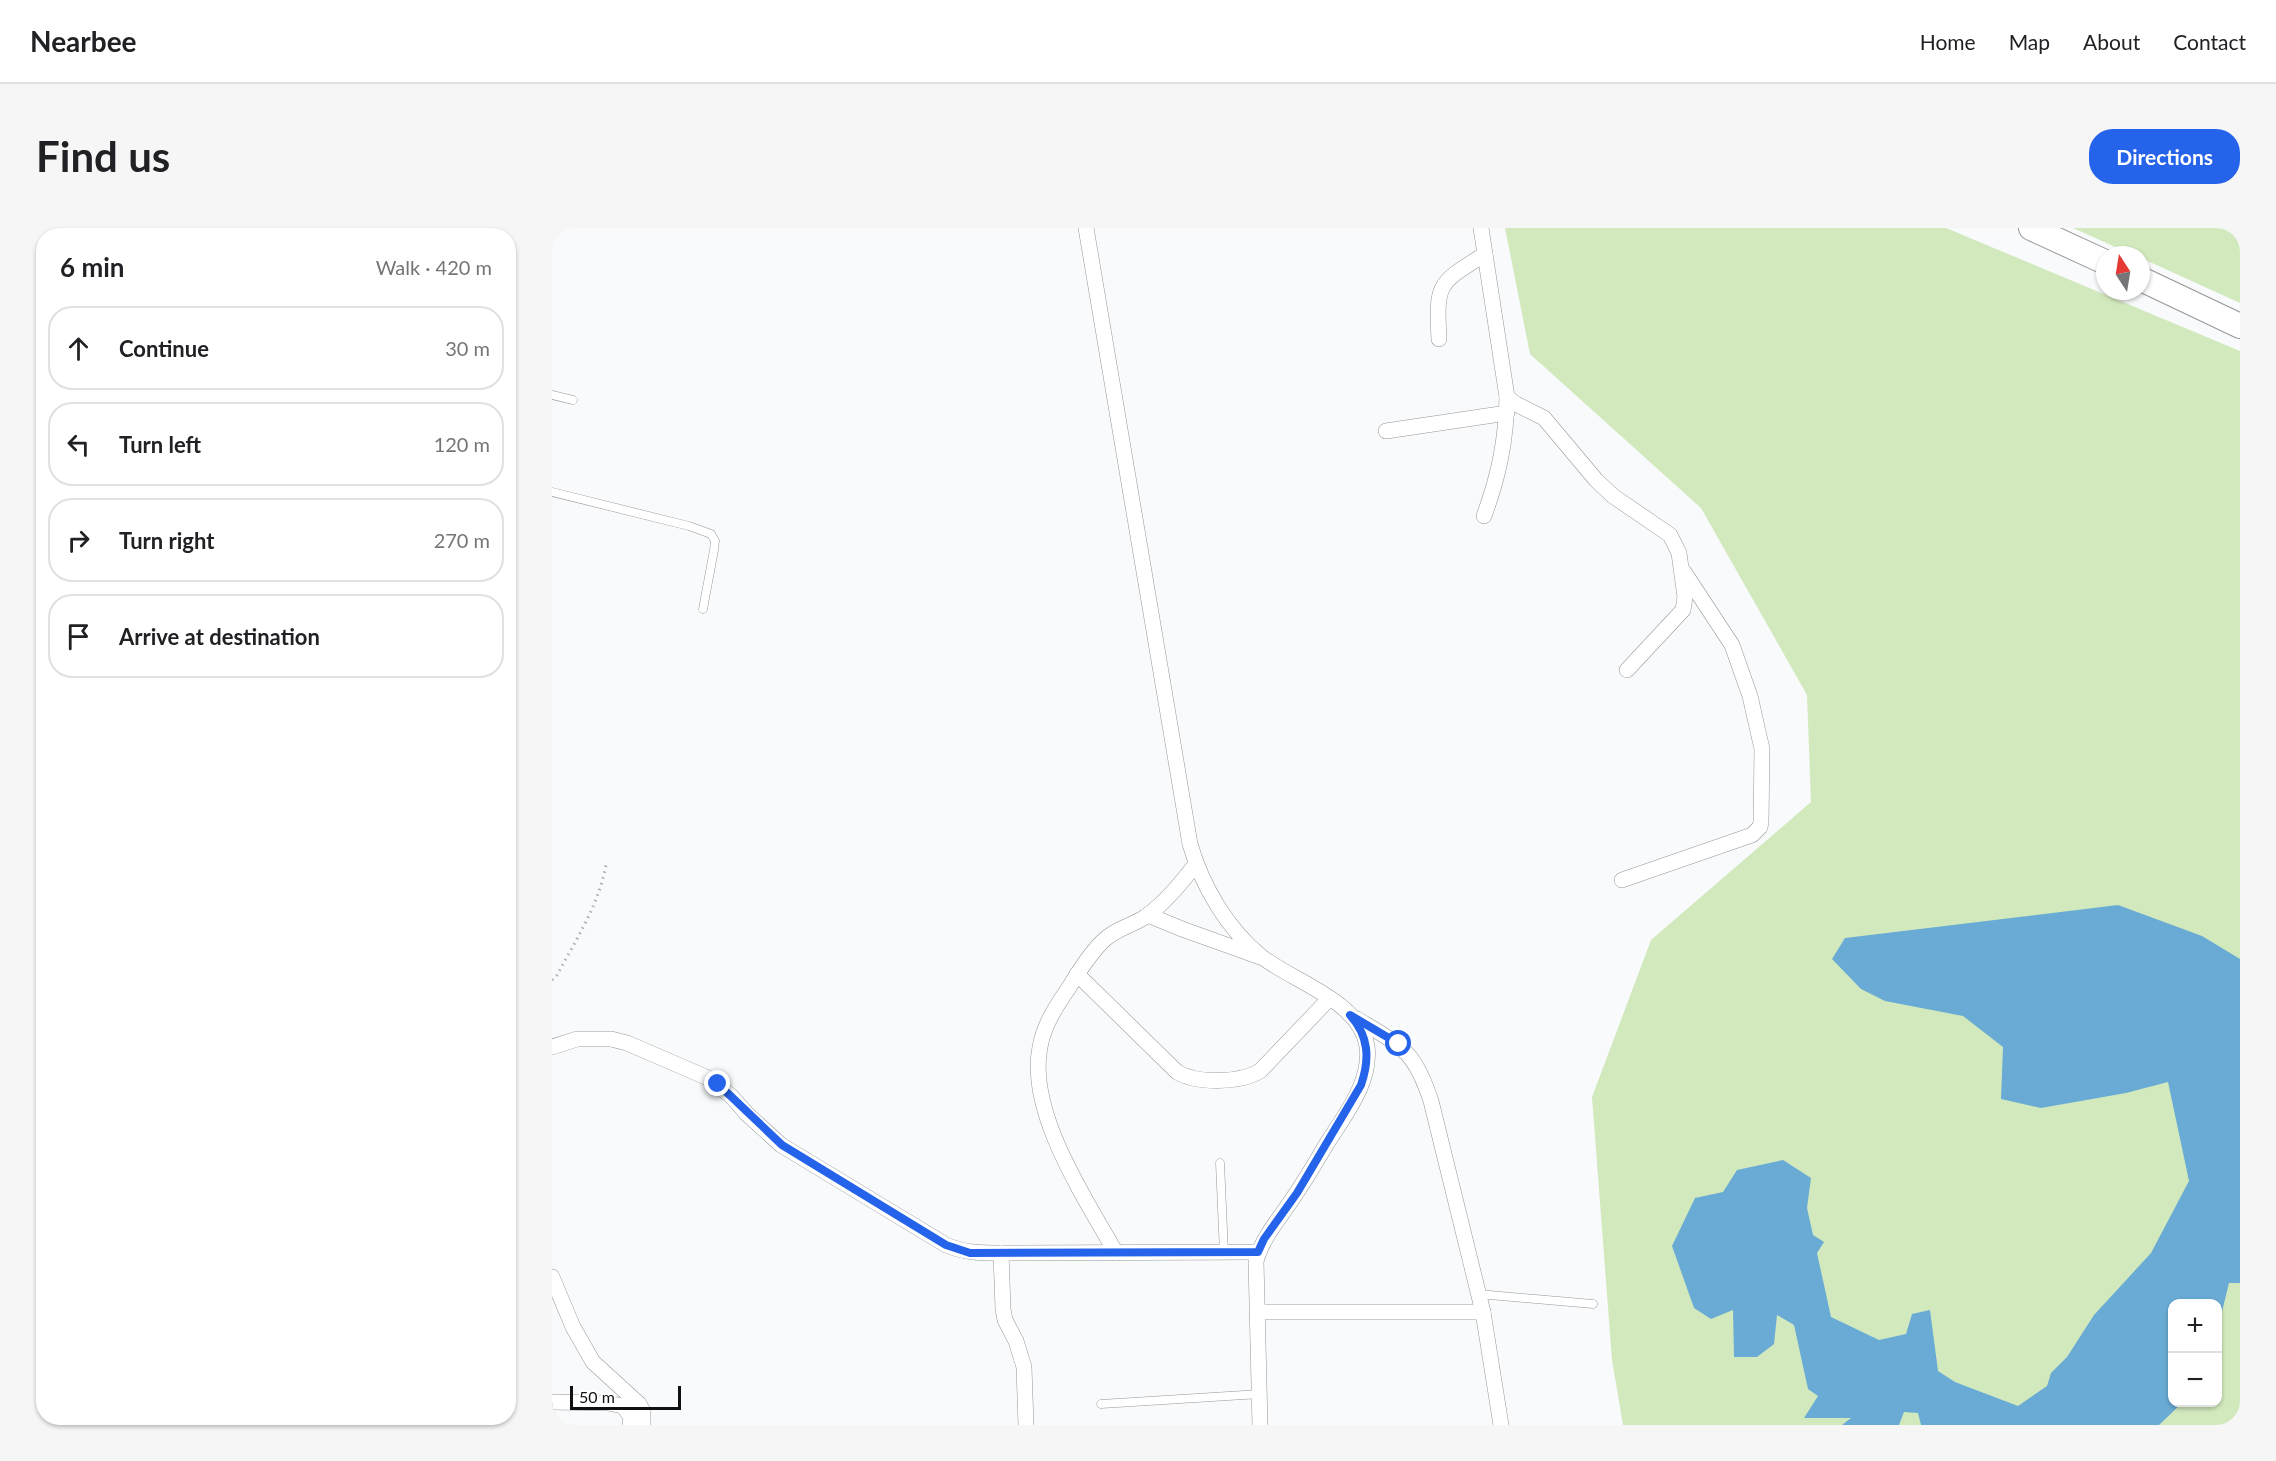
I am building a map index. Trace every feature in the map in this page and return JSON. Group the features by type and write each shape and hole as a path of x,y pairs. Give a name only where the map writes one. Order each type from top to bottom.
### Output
{"main road":[{"path":"2031,228 2096,258"},
{"path":"2150,283 2240,326"}],"street":[{"path":"1086,228 1190,844 1196,864 1215,902 1234,928 1263,958"},
{"path":"1481,228 1507,397 1502,460 1484,516"},
{"path":"1439,339 1438,303 1445,281 1485,254"},
{"path":"1507,397 1544,418 1596,480 1613,496 1670,536 1679,553 1685,597 1683,610 1627,670"},
{"path":"1386,431 1507,413"},
{"path":"1623,880 1752,835 1760,827 1761,822 1763,764 1760,735 1743,672 1732,645 1681,568"},
{"path":"1116,1253 1057,1143 1039,1087 1038,1061 1044,1033 1055,1009 1091,954 1106,937 1148,915 1166,900 1196,864"},
{"path":"1148,915 1263,958 1399,1044 1418,1065 1431,1101 1483,1312 1501,1425"},
{"path":"1077,974 1177,1072 1194,1079 1241,1079 1255,1075 1329,999"},
{"path":"1260,1425 1256,1261 1264,1239 1297,1193 1361,1085 1365,1073 1366,1045 1359,1025 1350,1015"},
{"path":"552,1047 577,1039 611,1039 627,1043 690,1070 718,1084 782,1145 946,1245 970,1253 1258,1252"},
{"path":"1001,1253 1005,1320 1016,1341 1024,1367 1026,1425"},
{"path":"552,1277 573,1327 593,1362 639,1404 643,1411 643,1425"},
{"path":"1258,1312 1483,1312"},
{"path":"552,1402 608,1403 623,1406 631,1417 630,1425"}],"lane":[{"path":"552,395 573,400"},
{"path":"552,492 689,525 711,534 715,541 703,609"},
{"path":"1220,1163 1224,1253"},
{"path":"1478,1294 1593,1304"},
{"path":"1101,1404 1260,1394"}],"path":[{"path":"552,980 581,932 602,886 606,865"}],"green space":[{"path":"1505,228 1946,228 2096,291 2096,300 2118,300 2240,351 2240,1425 1623,1425 1612,1360 1592,1097 1651,940 1811,802 1807,695 1701,508 1530,354"},
{"path":"2073,228 2240,228 2240,303 2150,262 2150,246 2113,246"}],"water":[{"path":"2118,905 2202,936 2240,959 2240,1283 2229,1283 2222,1312 2222,1299 2168,1299 2168,1407 2178,1407 2159,1425 1921,1425 1918,1413 1904,1412 1899,1425 1842,1425 1851,1418 1804,1418 1818,1396 1808,1389 1794,1325 1777,1315 1774,1344 1757,1357 1734,1357 1733,1310 1711,1319 1694,1308 1672,1246 1695,1198 1723,1192 1737,1170 1783,1160 1811,1178 1807,1208 1813,1235 1824,1242 1817,1253 1831,1317 1879,1340 1906,1334 1912,1314 1930,1310 1938,1371 1955,1382 2018,1406 2047,1386 2051,1373 2067,1357 2094,1315 2151,1253 2189,1181 2168,1082 2126,1093 2041,1108 2001,1099 2003,1047 1963,1016 1885,1001 1861,989 1832,959 1845,938"}],"route":[{"path":"718,1084 782,1145 959,1251 970,1253 1258,1252 1264,1239 1297,1193 1361,1085 1368,1055 1364,1035 1350,1015 1399,1044"}]}
